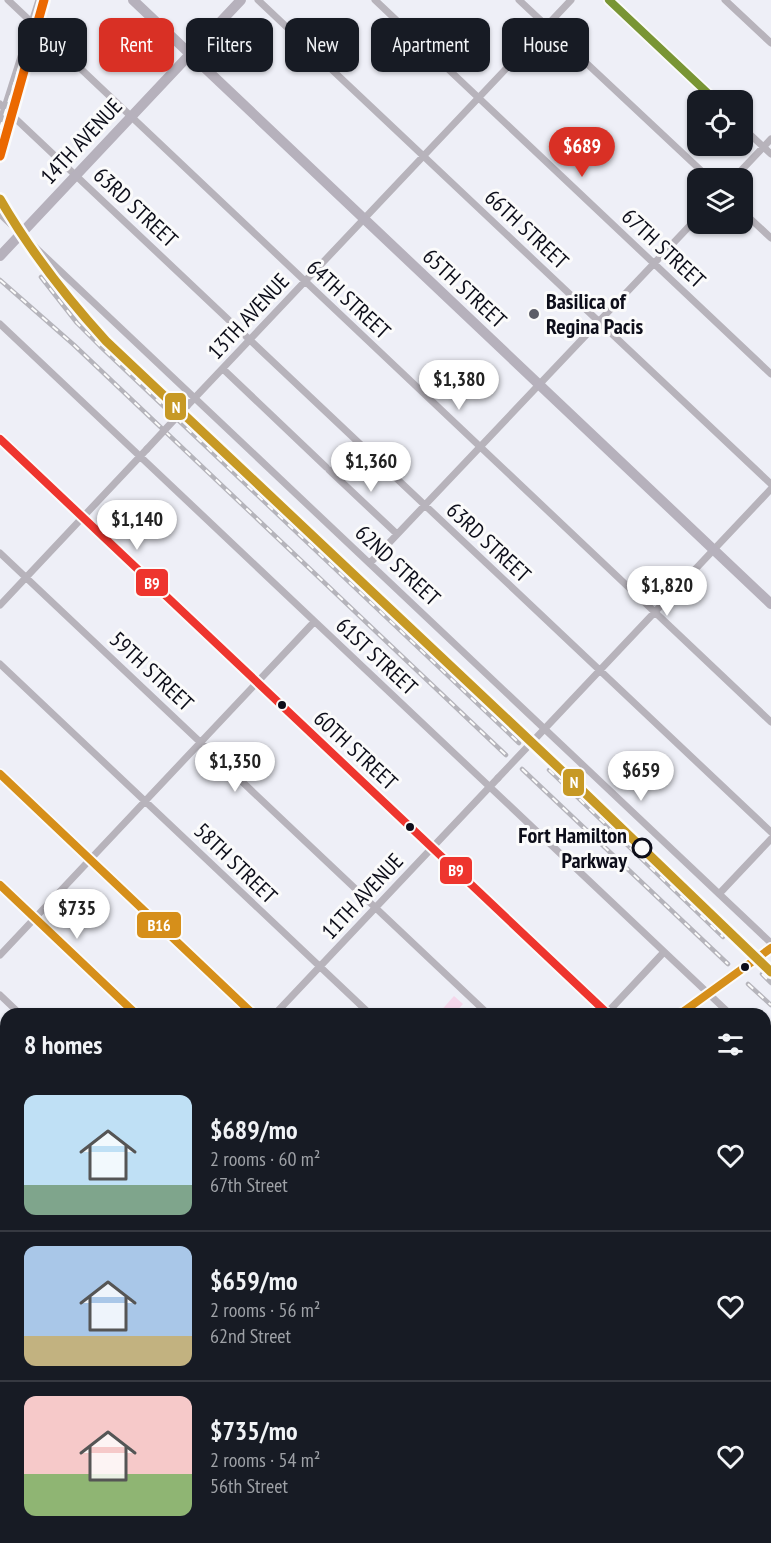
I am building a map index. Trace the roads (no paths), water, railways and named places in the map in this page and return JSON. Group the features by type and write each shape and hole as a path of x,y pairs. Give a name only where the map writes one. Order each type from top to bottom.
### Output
{"main road":[{"name":"65TH STREET","path":"133,0 186,50"},
{"name":"14TH AVENUE","path":"224,18 241,0"},
{"name":"14TH AVENUE","path":"0,256 186,58"},
{"name":"65TH STREET","path":"209,72 771,604"},
{"path":"688,1008 768,948"}],"street":[{"name":"64TH STREET","path":"8,0 27,18"},
{"path":"34,18 40,0"},
{"name":"66TH STREET","path":"258,0 771,484"},
{"name":"67TH STREET","path":"375,0 771,374"},
{"path":"519,0 540,18"},
{"name":"13TH AVENUE","path":"554,18 571,0"},
{"path":"609,0 704,90"},
{"path":"725,0 771,43"},
{"path":"0,126 3,106 18,63"},
{"path":"589,64 698,168"},
{"name":"64TH STREET","path":"84,72 771,722"},
{"name":"13TH AVENUE","path":"0,604 504,72"},
{"name":"63RD STREET","path":"3,106 771,832"},
{"path":"753,137 771,154"},
{"path":"744,168 771,139"},
{"name":"62ND STREET","path":"0,214 719,894 768,948"},
{"path":"753,221 771,238"},
{"path":"369,563 687,228"},
{"name":"61ST STREET","path":"0,324 664,952 712,990 726,1008"},
{"path":"223,369 397,534"},
{"name":"60TH STREET","path":"0,439 601,1008"},
{"name":"11TH AVENUE","path":"281,1008 771,489"},
{"name":"59TH STREET","path":"0,553 482,1008"},
{"path":"0,955 314,622"},
{"name":"58TH STREET","path":"0,664 364,1008"},
{"path":"0,774 247,1008"},
{"path":"719,894 771,839"},
{"path":"0,885 130,1008"},
{"path":"613,1008 664,952"},
{"path":"0,995 14,1008"}],"railway":[{"path":"0,129 40,0"},
{"path":"41,277 77,323 100,346 519,743"},
{"path":"0,280 74,345 506,755"},
{"path":"522,769 728,964"},
{"path":"549,770 723,937"},
{"path":"762,974 771,983"},
{"path":"748,984 771,1005"}],"place":[{"name":"Basilica of Regina Pacis","path":"534,314"},
{"name":"Fort Hamilton Parkway","path":"642,848"}]}
